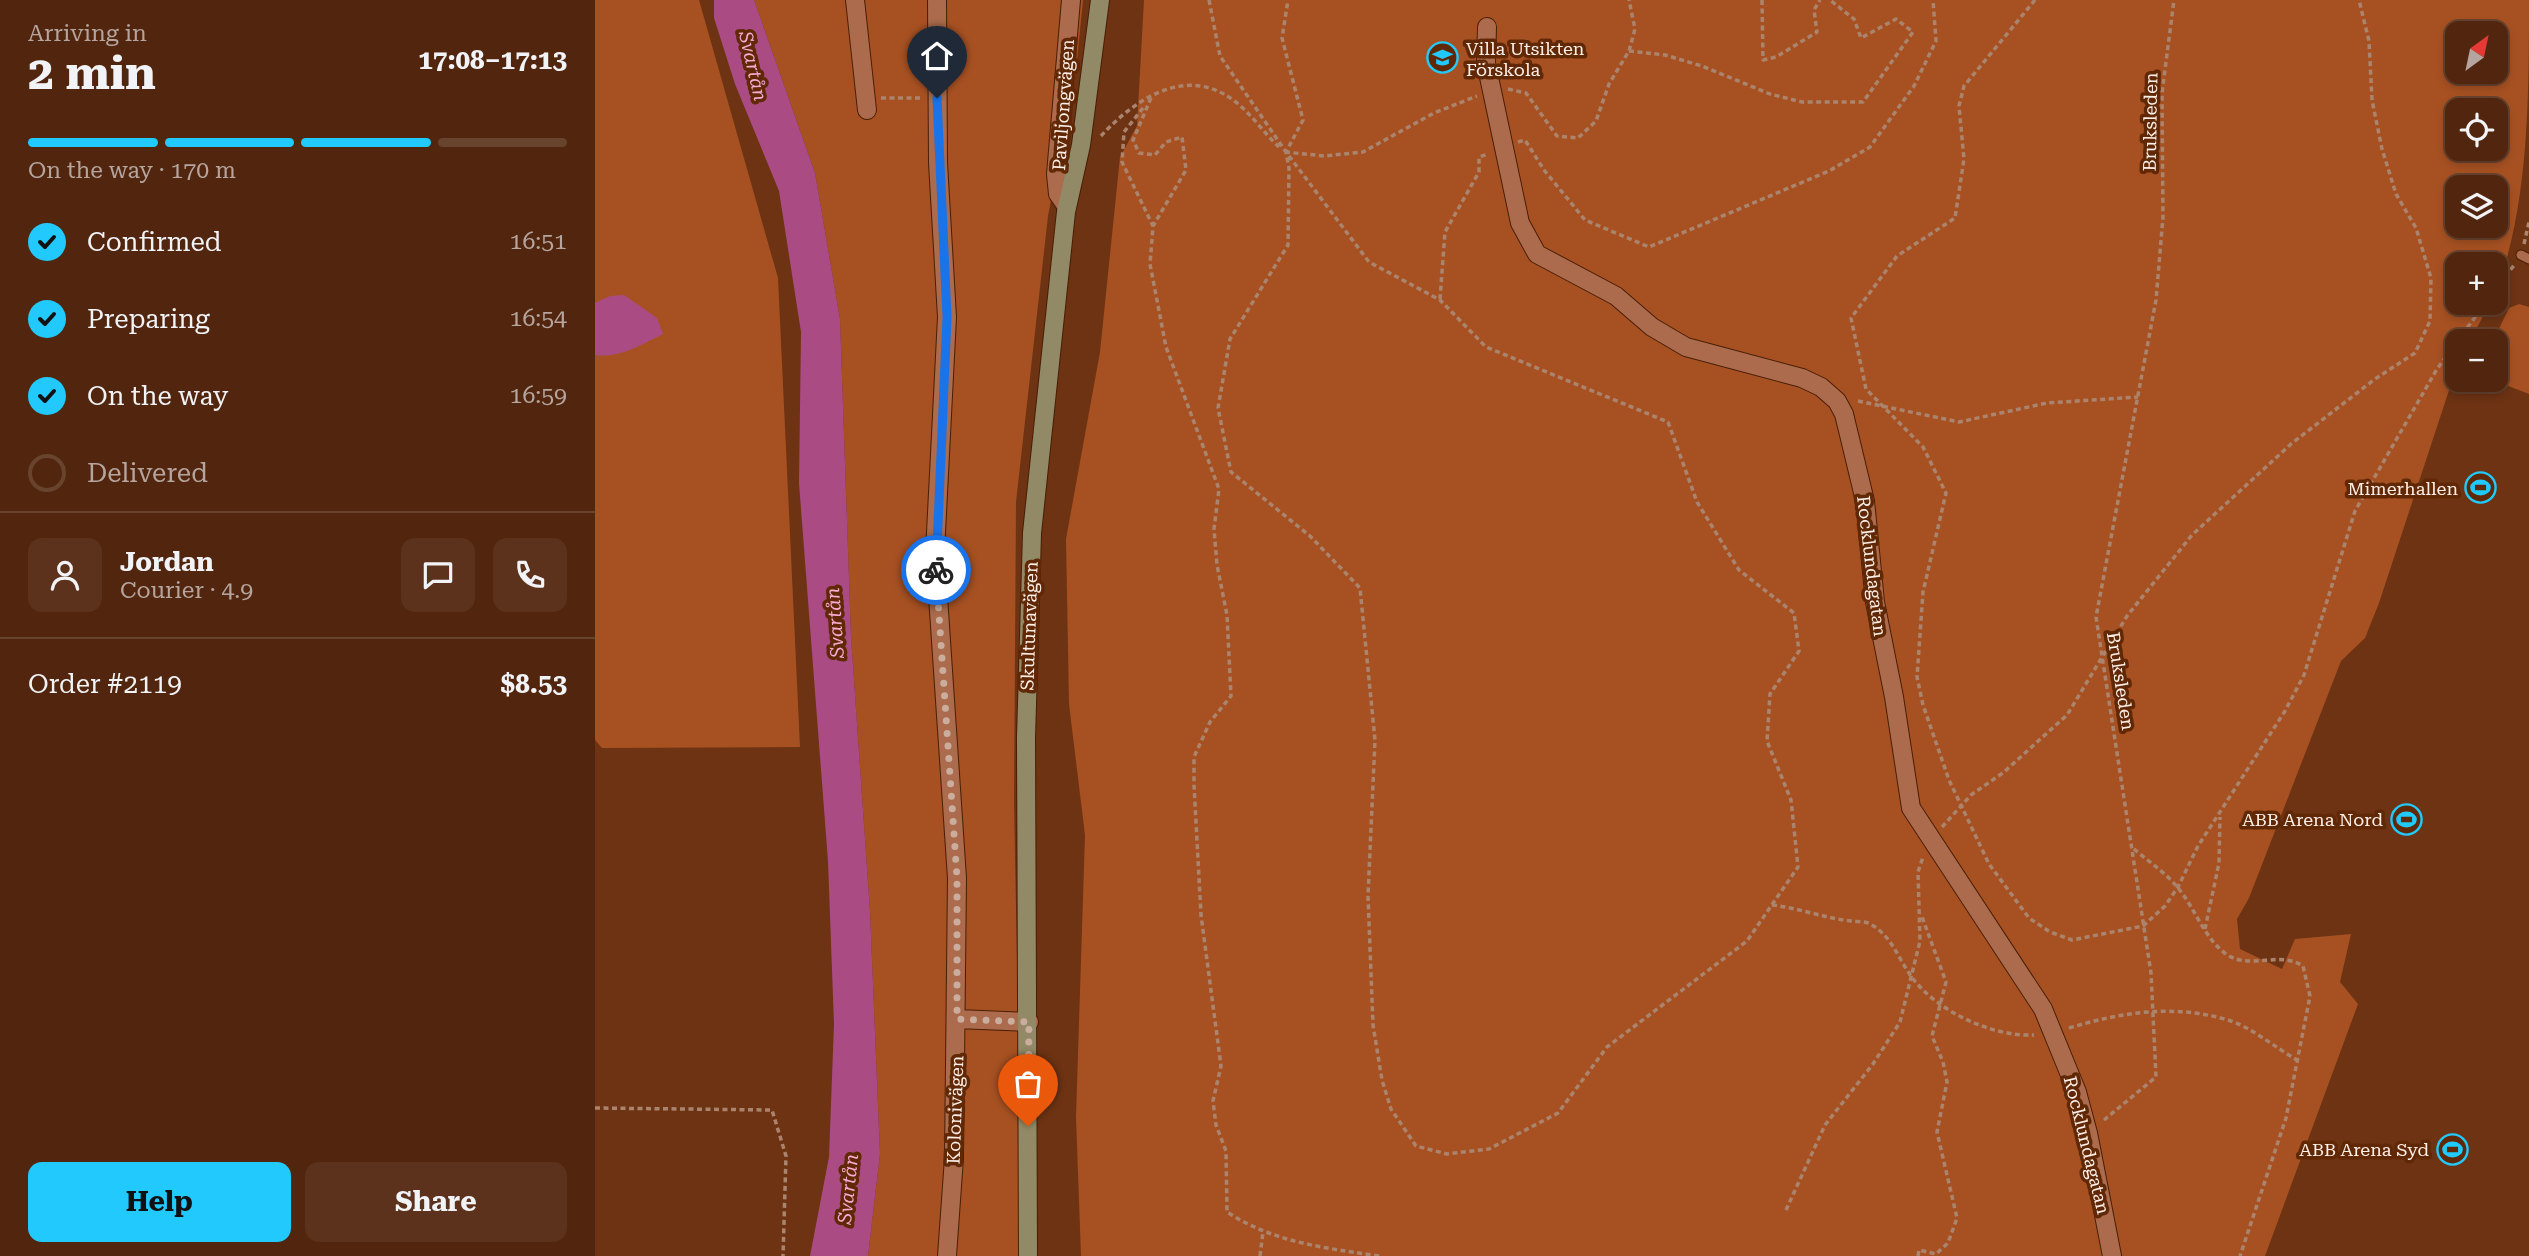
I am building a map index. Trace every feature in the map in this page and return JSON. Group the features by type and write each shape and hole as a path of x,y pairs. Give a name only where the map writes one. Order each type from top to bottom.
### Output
{"street":[{"path":"855,0 866,104"},
{"name":"Kolonivägen","path":"937,0 937,98 947,317 935,552 957,878 954,1158 947,1256"},
{"name":"Paviljongvägen","path":"1067,207 1058,194 1056,174 1071,0"},
{"name":"Skultunavägen","path":"1028,1256 1028,616 1032,533 1067,207 1081,145 1100,0"},
{"path":"1487,27 1486,63 1520,223 1537,254 1616,296 1652,327 1686,347 1802,378 1821,387 1837,401"},
{"name":"Rocklundagatan","path":"1837,401 1851,438 1865,501 1875,602 1894,697 1911,808 2026,979 2053,1033 2077,1091 2112,1256"},
{"path":"957,1019 1029,1022"}],"path":[{"path":"1099,137 1122,113 1174,84 1213,86 1236,102 1286,152 1289,168 1288,245 1230,339 1218,408 1231,472 1310,537 1360,588 1375,740 1368,896 1373,1025 1381,1080 1391,1109 1416,1146 1447,1153 1489,1149 1558,1113 1607,1047 1747,941 1798,867 1791,800 1767,741 1770,694 1799,651 1794,613 1739,570 1697,502 1668,422 1486,347 1440,300 1369,262 1286,152 1220,56 1209,0"},
{"path":"1286,152 1303,120 1282,38 1288,0"},
{"path":"1286,152 1324,156 1363,152 1434,113 1501,88 1526,93 1557,136 1578,138 1596,121 1609,84 1629,51 1635,29 1629,0"},
{"path":"1762,0 1763,60 1776,57 1817,32 1814,10 1820,0"},
{"path":"1629,51 1665,55 1702,66 1770,94 1802,102 1863,102 1913,32 1896,19 1861,38 1854,19 1830,0"},
{"path":"1440,300 1445,232 1479,172 1479,158 1525,140 1550,179 1585,219 1649,247 1829,171 1870,147 1914,86 1935,41 1933,0"},
{"path":"2035,0 1964,86 1959,106 1964,159 1955,218 1897,256 1851,318 1866,389 1923,447 1946,494 1923,592 1917,677 1923,705 1961,806 1989,864 2029,918 2050,932 2072,940 2143,926 2165,906 2178,887 2198,846 2285,711 2304,674 2355,511 2445,358"},
{"name":"Bruksleden","path":"2088,1133 2156,1077 2151,973 2097,617 2156,300 2164,217 2162,93 2174,0"},
{"path":"1786,1210 1825,1125 1873,1064 1900,1022 1920,941 1917,872 1930,839 1961,806 2067,715 2102,654 2162,570 2192,535 2301,435 2375,379 2415,353 2430,321 2431,278 2416,228 2396,194 2382,149 2372,100 2369,41 2359,0"},
{"path":"866,104 937,98"},
{"path":"1151,98 1133,140 1139,153 1155,155 1166,142 1182,137 1187,170 1153,226 1150,264 1166,346 1219,489 1215,529 1217,565 1227,615 1231,696 1210,722 1194,757 1195,831 1206,958 1221,1066 1213,1101 1216,1125 1226,1151 1227,1212 1263,1233 1324,1249 1380,1256"},
{"path":"1151,98 1124,132 1122,162 1153,226"},
{"path":"1098,147 1101,126"},
{"path":"1837,401 1862,401 1959,422 2047,403 2138,397"},
{"path":"2205,929 2219,863 2220,814"},
{"path":"2132,847 2178,887 2205,929 2226,954 2253,962 2292,959 2303,967 2310,996 2286,1118 2240,1256"},
{"path":"1772,905 1793,907 1817,917 1871,923 1895,947 1912,977 1942,1003 1963,1017 2014,1036 2053,1033 2101,1019 2153,1010 2181,1011 2230,1020 2297,1060"},
{"path":"1918,1256 1919,1250 1936,1254 1948,1243 1957,1218 1937,1132 1947,1082 1943,1062 1932,1037 1946,982 1919,908"},
{"path":"595,1108 772,1110 786,1156 783,1256"},
{"path":"1260,1256 1263,1233"}],"shaded area":[{"path":"595,0 699,0 778,278 800,747 602,748 595,740"},
{"path":"754,0 1083,0 1076,71 1048,216 1016,502 1014,802 1019,1067 1018,1256 868,1256 880,1154 870,911 851,637 840,319 815,173"},
{"path":"1144,0 2529,0 2525,149 2521,187 2508,254 2445,252 2445,315 2484,315 2476,329 2445,329 2445,392 2448,392 2379,603 2365,638 2341,661 2249,898 2237,919 2240,949 2282,969 2295,939 2351,934 2340,982 2358,1004 2265,1256 1081,1256 1076,1117 1085,835 1069,704 1066,539 1100,352 1120,157 1137,126"},
{"path":"2519,304 2529,307 2529,394 2508,386 2508,329 2499,329 2508,315 2509,308"}],"water":[{"name":"Svartån","path":"714,0 754,0 815,173 840,319 851,637 870,911 880,1154 868,1256 810,1256 829,1157 834,1024 828,861 799,483 801,332 779,191 735,84 714,18"},
{"path":"624,295 657,318 663,334 621,353 595,355 595,303 610,296"}],"way so far":[{"path":"936,570 957,878 957,1019 1029,1022 1028,1126"}],"place":[{"name":"Villa Utsikten Förskola","path":"1443,58"},
{"name":"Mimerhallen","path":"2481,488"},
{"name":"ABB Arena Nord","path":"2406,819"},
{"name":"ABB Arena Syd","path":"2452,1149"}],"route":[{"path":"936,570 947,317 937,98"}]}
